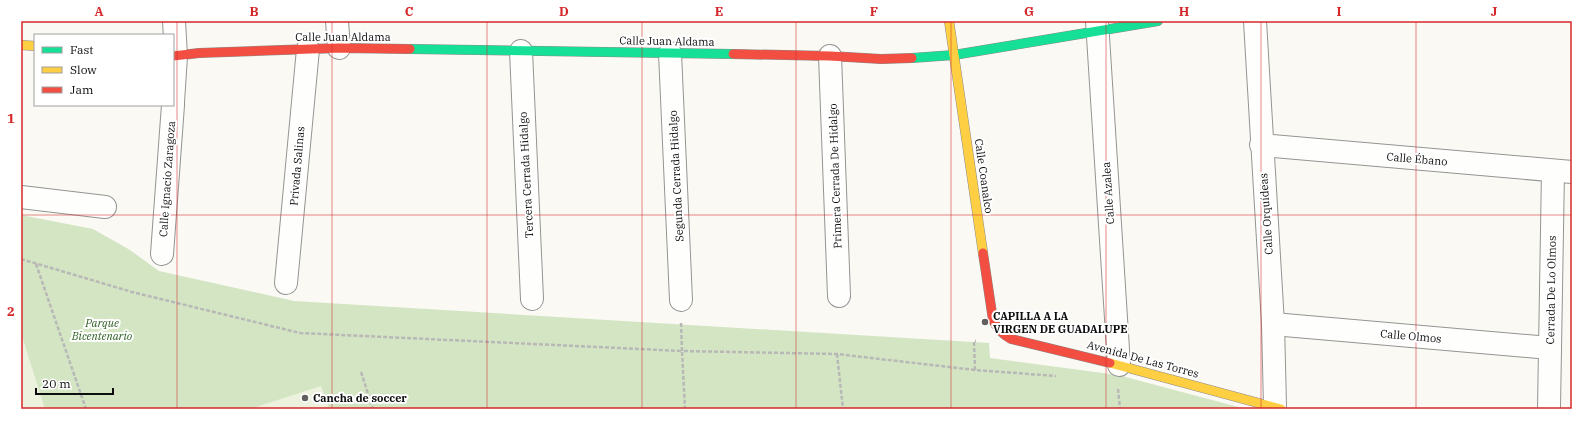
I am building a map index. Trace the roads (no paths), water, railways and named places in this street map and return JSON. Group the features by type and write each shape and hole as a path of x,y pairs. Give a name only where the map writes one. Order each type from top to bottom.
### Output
{"street":[{"path":"174,21 174,79"},
{"path":"337,21 339,48"},
{"name":"Calle Coanalco","path":"949,21 993,320 1000,332"},
{"name":"Calle Juan Aldama","path":"175,56 199,53 339,48 830,56 881,59 954,55 1097,27 1158,21"},
{"name":"Calle Orquídeas","path":"1255,21 1261,145 1278,408"},
{"name":"Calle Azalea","path":"1097,27 1119,365"},
{"path":"21,45 34,46"},
{"name":"Privada Salinas","path":"286,283 308,49"},
{"name":"Tercera Cerrada Hidalgo","path":"521,51 532,299"},
{"name":"Segunda Cerrada Hidalgo","path":"670,53 681,300"},
{"name":"Primera Cerrada De Hidalgo","path":"830,56 839,296"},
{"name":"Calle Ignacio Zaragoza","path":"162,254 173,106"},
{"name":"Calle Ébano","path":"1261,145 1562,172"},
{"name":"Cerrada De Lo Olmos","path":"1549,408 1550,348 1562,172"},
{"path":"21,197 105,207"},
{"name":"Calle Olmos","path":"1273,324 1550,348"},
{"name":"Avenida De Las Torres","path":"1000,332 1011,339 1119,365 1278,408"}],"place":[{"name":"CAPILLA A LA VIRGEN DE GUADALUPE","path":"985,322"},
{"name":"Cancha de soccer","path":"305,398"}],"park label":[{"name":"Parque Bicentenario","path":"102,329"}]}
